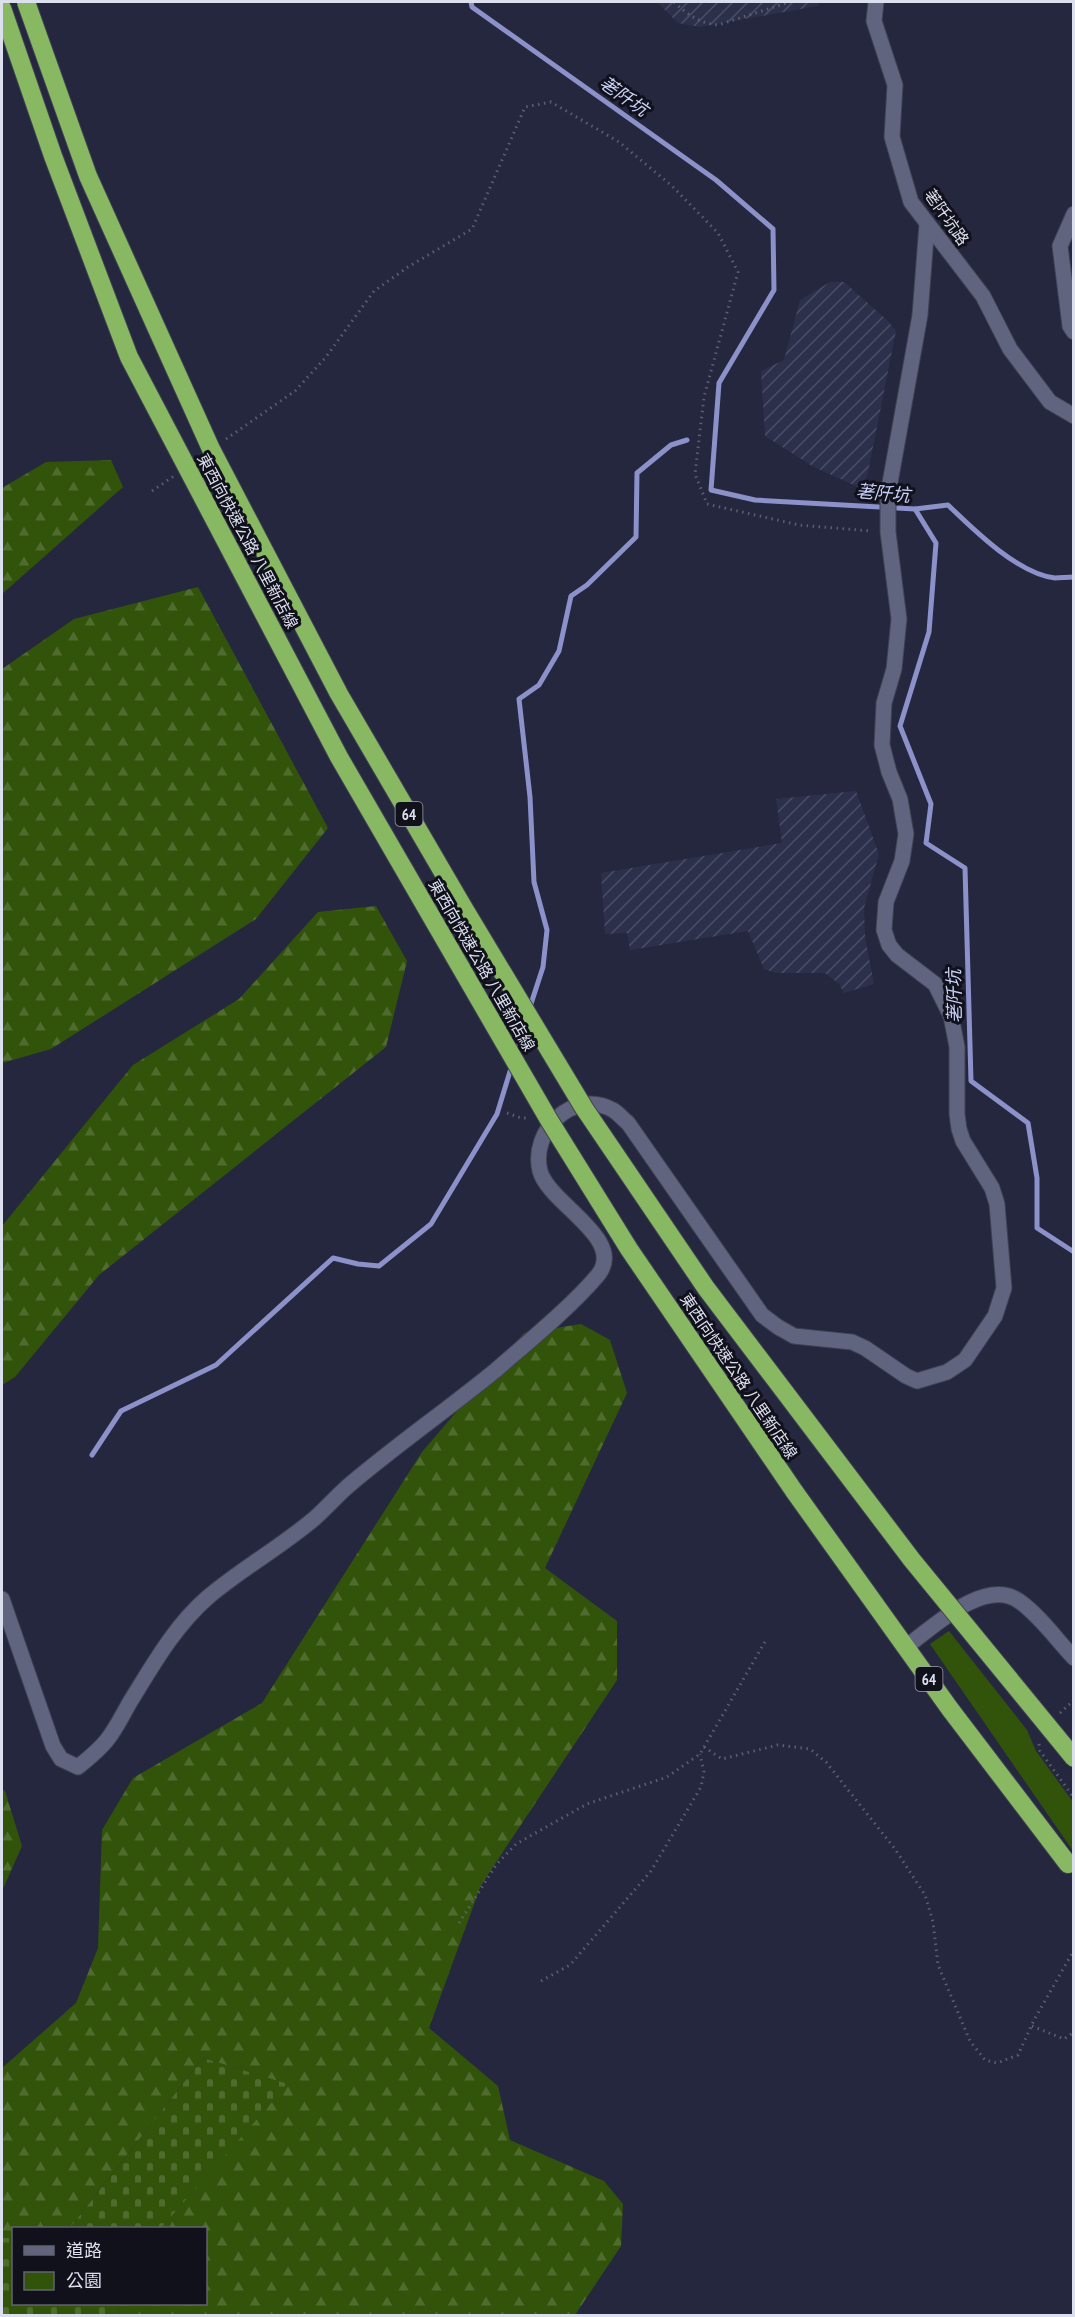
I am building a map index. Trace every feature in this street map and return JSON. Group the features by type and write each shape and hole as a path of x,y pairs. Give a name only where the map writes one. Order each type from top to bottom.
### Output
{"highway":[{"name":"東西向快速公路 八里新店線","path":"26,2 88,176 211,448 339,694 462,905 584,1108 706,1288 912,1560 1074,1758"},
{"name":"東西向快速公路 八里新店線","path":"2,8 53,156 129,357 339,757 580,1170 629,1249 794,1491 906,1647 1068,1864"}],"street":[{"name":"荖阡坑路","path":"876,2 874,21 895,85 892,137 911,202 983,296 1010,349 1050,402 1074,416"},
{"path":"1074,214 1060,246 1070,326 1074,332"},
{"path":"2,1599 53,1746 61,1759 78,1767 108,1739 166,1644 206,1599 315,1518 348,1487 456,1403 591,1283 601,1270 605,1257 602,1246 594,1233 546,1185 540,1170 538,1151 544,1132 556,1117 574,1107 596,1105 613,1110 628,1123 762,1315 778,1328 794,1335 852,1342 917,1381 947,1372 965,1360 995,1316 1004,1288 998,1204 992,1188 963,1141 959,1129 955,1031 945,1000 935,984 893,950 884,930 885,902 902,861 906,834 900,798 889,772 882,745 884,703 894,669 899,619 888,529 888,494 918,326 927,224"},
{"path":"906,1647 972,1600 985,1595 1001,1594 1016,1599 1028,1609 1074,1658"}],"path":[{"path":"674,2 691,18 718,25 790,2"},
{"path":"219,444 296,391 326,357 374,291 408,267 472,230 525,107 551,102 619,142 672,186 718,233 738,272 704,397 695,474 706,504 799,525 888,529"},
{"path":"152,491 180,471"},
{"path":"459,1923 496,1865 516,1844 587,1804 667,1777 700,1754 766,1640"},
{"path":"704,1747 722,1759 778,1745 810,1749 826,1762 895,1849 925,1895 933,1923 938,1965 970,2042 985,2060 998,2063 1018,2055 1074,1950"},
{"path":"541,1981 570,1965 651,1871 701,1787 704,1772 700,1754"},
{"path":"1032,2026 1064,2038 1074,2032"}],"shaded area":[{"path":"657,2 819,2 818,6 699,27 678,23"},
{"path":"830,282 844,282 896,331 867,477 860,488 812,466 765,436 761,371 784,360 800,300"},
{"path":"856,791 879,854 864,908 865,937 874,984 844,993 839,984 825,973 776,973 764,969 748,931 630,950 627,933 605,934 601,873 782,843 776,799"}],"green space":[{"path":"111,460 123,487 2,594 2,488 46,462"},
{"path":"198,587 328,828 256,919 51,1049 2,1063 2,669 74,619"},
{"path":"376,906 407,961 386,1047 99,1275 15,1377 2,1385 2,1226 133,1065 239,999 318,912"},
{"path":"581,1324 610,1340 627,1393 545,1568 617,1621 617,1680 481,1885 429,2028 498,2086 510,2140 604,2181 623,2204 621,2246 575,2315 120,2315 117,2305 207,2305 207,2227 162,2227 287,2084 203,2058 71,2227 12,2227 12,2238 2,2238 2,2068 76,2003 98,1948 102,1830 133,1778 262,1703 422,1452 524,1333"},
{"path":"949,1631 1027,1730 1036,1751 1073,1802 1073,1851 930,1644"},
{"path":"2,1789 5,1791 22,1846 2,1891"},
{"path":"203,2058 288,2084 162,2227 71,2227"},
{"path":"2,2238 12,2238 12,2305 117,2305 120,2315 2,2315"}],"waterway":[{"name":"荖阡坑","path":"471,2 472,7 716,180 773,229 774,290 719,383 711,490 755,500 915,509 936,543 929,632 900,726 931,804 926,843 965,868 971,1081 1028,1123 1037,1178 1037,1228 1074,1252"},
{"path":"529,1010 543,967 547,930 534,882 530,797 519,699 539,685 559,651 571,596 587,585 636,537 637,473 671,445 687,440"},
{"path":"915,509 948,505 997,549 1026,568 1055,578 1074,577"},
{"path":"516,1053 526,1022"},
{"path":"92,1455 121,1411 216,1365 333,1258 379,1266 431,1224 497,1114 512,1065"}]}
